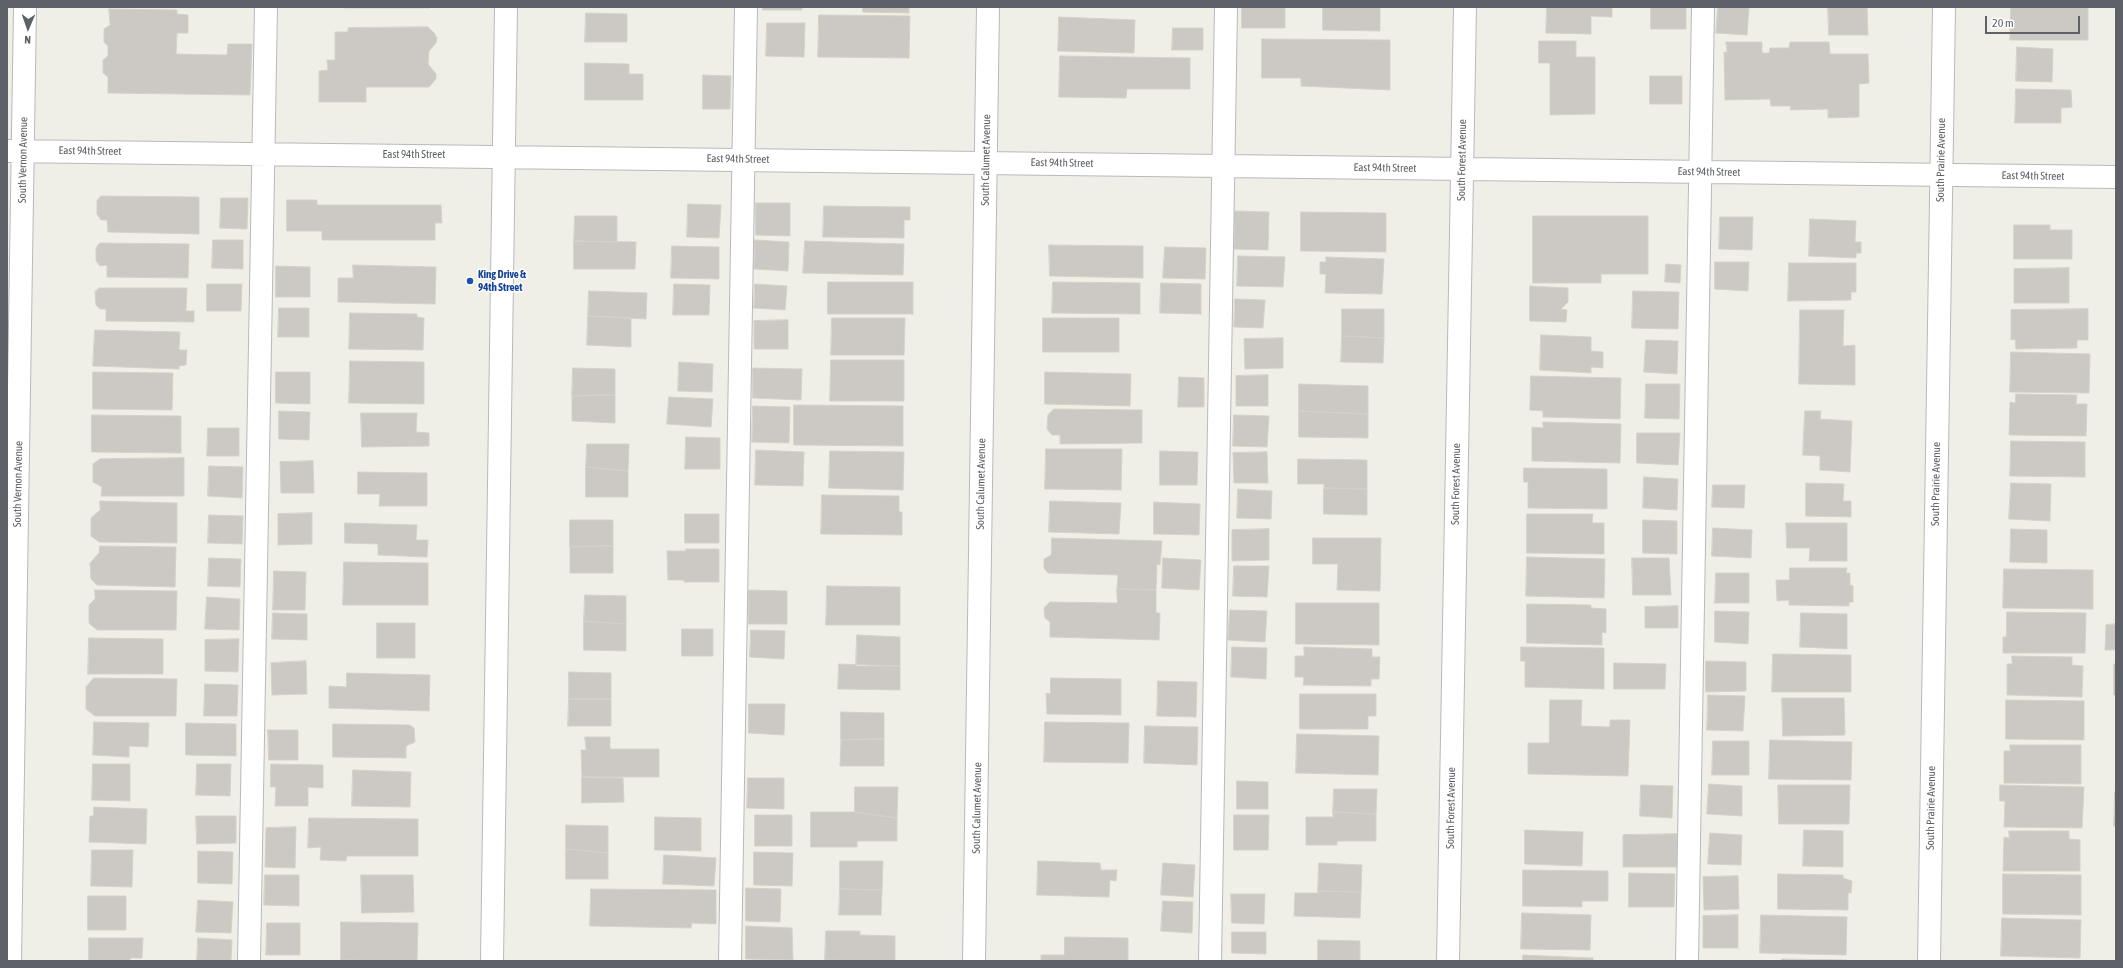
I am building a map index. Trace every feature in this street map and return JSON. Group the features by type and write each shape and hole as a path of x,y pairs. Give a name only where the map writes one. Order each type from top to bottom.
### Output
{"street":[{"name":"South Vernon Avenue","path":"10,961 15,151 25,7"},
{"path":"249,961 266,7"},
{"path":"492,961 506,7"},
{"path":"730,961 746,7"},
{"name":"South Calumet Avenue","path":"974,961 988,7"},
{"path":"1210,961 1226,7"},
{"name":"South Forest Avenue","path":"1448,961 1464,7"},
{"path":"1687,961 1703,7"},
{"name":"South Prairie Avenue","path":"1928,961 1944,7"},
{"name":"East 94th Street","path":"15,151 2116,177"}],"building":[{"path":"430,7 430,8 345,8"},
{"path":"763,7 802,7 802,10 763,10"},
{"path":"863,7 909,7 909,13 863,12"},
{"path":"1242,7 1285,7 1285,28 1242,28"},
{"path":"1323,7 1380,7 1380,31 1323,30"},
{"path":"1547,7 1612,7 1612,17 1591,16 1591,34 1546,33"},
{"path":"1651,7 1686,7 1686,29 1651,29"},
{"path":"1718,7 1749,7 1747,35 1716,33"},
{"path":"1828,7 1867,7 1868,35 1829,35"},
{"path":"2011,7 2088,7 2088,40 2010,40"},
{"path":"109,9 177,10 177,14 188,15 188,33 177,33 176,54 227,55 228,44 252,44 250,95 108,93 108,77 103,73 103,60 108,56 108,46 104,42 104,29 110,25"},
{"path":"586,13 627,14 627,42 585,42"},
{"path":"819,15 910,16 909,58 818,57"},
{"path":"1059,17 1135,20 1134,53 1058,51"},
{"path":"767,23 805,23 804,57 766,56"},
{"path":"428,27 437,38 436,43 429,51 428,64 436,74 436,79 429,87 366,87 366,102 319,102 319,71 328,70 327,60 335,60 335,32 348,32 348,28"},
{"path":"1173,28 1203,28 1203,50 1172,50"},
{"path":"1262,39 1390,40 1390,90 1301,86 1301,78 1262,78"},
{"path":"1539,41 1576,41 1576,57 1595,57 1595,114 1550,115 1550,63 1539,63"},
{"path":"1726,42 1762,42 1762,53 1769,53 1770,48 1789,48 1790,42 1829,42 1830,54 1868,54 1869,83 1859,84 1859,117 1828,118 1828,109 1790,110 1791,106 1771,106 1770,99 1725,100 1724,52 1727,52"},
{"path":"2017,47 2053,49 2052,82 2016,81"},
{"path":"1060,56 1190,58 1190,89 1127,89 1126,98 1059,97"},
{"path":"585,63 629,64 629,74 643,74 643,100 585,100"},
{"path":"703,75 731,76 730,109 703,109"},
{"path":"1650,76 1682,76 1682,104 1650,104"},
{"path":"2016,89 2071,90 2072,107 2061,108 2061,123 2015,123"},
{"path":"101,196 199,197 199,234 108,232 107,220 101,220 97,214 97,201"},
{"path":"221,198 248,198 247,229 220,228"},
{"path":"287,200 317,200 317,205 441,205 442,223 435,223 435,240 322,240 322,231 287,231"},
{"path":"756,203 790,203 790,236 756,235"},
{"path":"688,204 721,205 719,238 687,237"},
{"path":"824,206 910,207 910,220 904,220 904,238 823,237"},
{"path":"1235,211 1269,212 1268,250 1234,249"},
{"path":"1301,212 1386,213 1386,252 1301,251"},
{"path":"575,216 617,216 617,242 574,241"},
{"path":"1533,216 1648,216 1648,274 1601,274 1601,283 1533,283"},
{"path":"1720,217 1753,217 1752,250 1719,249"},
{"path":"1810,219 1856,221 1855,242 1861,242 1861,253 1856,253 1856,258 1809,256"},
{"path":"2014,225 2050,225 2050,230 2072,230 2072,259 2014,259"},
{"path":"213,240 243,240 243,269 212,268"},
{"path":"755,240 789,242 788,271 754,269"},
{"path":"574,241 636,242 635,269 574,269"},
{"path":"805,241 904,244 903,275 803,273"},
{"path":"100,243 189,244 188,278 107,277 107,265 100,266 96,261 96,248"},
{"path":"1049,245 1143,246 1143,278 1050,276"},
{"path":"672,246 719,247 719,279 671,278"},
{"path":"1165,247 1206,248 1205,279 1163,278"},
{"path":"1238,256 1285,257 1283,287 1237,286"},
{"path":"1326,257 1384,259 1382,294 1325,293 1326,274 1320,274 1320,262 1326,262"},
{"path":"1715,262 1749,262 1748,291 1715,289"},
{"path":"1789,263 1856,263 1856,292 1851,292 1851,300 1788,301"},
{"path":"1666,264 1681,265 1680,283 1665,282"},
{"path":"353,265 436,267 435,304 338,302 338,278 353,278"},
{"path":"276,266 310,267 310,297 276,297"},
{"path":"2069,268 2069,303 2014,303 2014,269"},
{"path":"828,282 913,282 913,314 828,314"},
{"path":"1053,282 1140,283 1140,314 1052,313"},
{"path":"1161,283 1201,284 1201,314 1160,313"},
{"path":"207,284 242,284 241,311 207,311"},
{"path":"674,284 710,285 709,315 673,315"},
{"path":"755,284 787,286 785,310 754,308"},
{"path":"1530,286 1568,288 1568,302 1561,309 1567,310 1566,322 1530,321"},
{"path":"99,288 187,288 186,311 194,311 194,322 106,321 106,309 100,309 96,305 95,292"},
{"path":"589,291 647,293 646,319 588,316"},
{"path":"1633,291 1679,292 1678,329 1632,328"},
{"path":"1235,299 1265,300 1263,328 1234,327"},
{"path":"279,308 309,308 309,337 278,337"},
{"path":"1342,309 1384,309 1384,338 1342,336"},
{"path":"2088,309 2088,340 2077,340 2077,348 2016,349 2015,339 2011,340 2011,310"},
{"path":"1800,310 1844,310 1843,346 1855,345 1855,385 1799,384"},
{"path":"350,313 417,314 417,317 424,318 423,350 349,349"},
{"path":"588,316 631,318 631,347 587,345"},
{"path":"832,318 905,318 904,355 831,355"},
{"path":"1043,318 1119,318 1119,352 1043,352"},
{"path":"788,320 788,349 754,349 754,321"},
{"path":"95,330 180,332 179,350 187,350 186,365 179,366 179,369 93,366"},
{"path":"1541,335 1591,337 1591,351 1603,352 1603,368 1591,367 1591,373 1540,370"},
{"path":"1342,336 1384,338 1383,363 1341,362"},
{"path":"1283,338 1283,368 1245,369 1244,339"},
{"path":"1646,340 1678,341 1677,374 1644,372"},
{"path":"2011,352 2090,354 2089,393 2010,392"},
{"path":"831,360 904,360 904,401 830,401"},
{"path":"350,361 424,362 424,404 349,403"},
{"path":"679,362 713,364 712,392 678,391"},
{"path":"573,368 615,369 615,395 572,396"},
{"path":"753,368 802,369 801,400 753,398"},
{"path":"93,372 173,373 172,410 93,409"},
{"path":"276,372 310,372 310,404 276,403"},
{"path":"1045,372 1131,374 1130,406 1045,404"},
{"path":"1268,375 1268,406 1236,406 1236,376"},
{"path":"1531,376 1621,378 1620,419 1543,417 1543,411 1530,410"},
{"path":"1179,377 1204,378 1204,407 1178,407"},
{"path":"1299,384 1368,386 1368,414 1299,411"},
{"path":"1646,384 1680,384 1679,419 1645,418"},
{"path":"2016,394 2077,395 2076,404 2087,404 2086,436 2009,435 2010,402 2015,403"},
{"path":"615,395 615,423 572,421 572,396"},
{"path":"669,397 713,399 711,427 667,424"},
{"path":"794,405 903,406 903,446 794,445"},
{"path":"753,406 790,407 789,443 752,442"},
{"path":"1054,409 1142,410 1142,443 1060,444 1060,435 1052,435 1047,429 1048,415"},
{"path":"279,411 310,412 309,440 279,439"},
{"path":"1299,411 1368,414 1368,438 1299,437"},
{"path":"1805,411 1821,411 1820,419 1852,421 1850,472 1820,470 1820,456 1803,455"},
{"path":"361,413 417,413 416,432 429,433 429,446 362,447"},
{"path":"92,415 181,416 181,453 92,452"},
{"path":"1234,415 1269,416 1267,447 1233,446"},
{"path":"1543,422 1621,424 1620,463 1532,461 1532,427 1543,428"},
{"path":"208,428 239,428 239,456 207,456"},
{"path":"1637,433 1680,433 1678,465 1637,463"},
{"path":"686,437 720,438 720,469 685,469"},
{"path":"2011,441 2085,442 2085,477 2010,476"},
{"path":"587,444 629,444 628,471 586,467"},
{"path":"1046,449 1122,449 1121,490 1045,489"},
{"path":"756,450 804,452 803,486 755,485"},
{"path":"830,451 904,452 903,490 829,488"},
{"path":"1160,451 1198,452 1197,485 1160,485"},
{"path":"1267,452 1268,483 1234,483 1233,453"},
{"path":"184,458 184,496 101,496 102,487 93,482 93,464 100,459"},
{"path":"1298,459 1367,460 1367,489 1324,488 1324,484 1298,484"},
{"path":"313,461 314,493 281,493 280,462"},
{"path":"209,466 243,467 242,498 208,496"},
{"path":"586,467 628,471 628,497 586,497"},
{"path":"1524,468 1607,469 1607,509 1528,508 1528,482 1524,482"},
{"path":"358,472 427,473 427,506 379,506 380,494 358,494"},
{"path":"1644,477 1678,479 1677,510 1643,508"},
{"path":"1806,483 1844,484 1843,501 1851,501 1851,517 1806,516"},
{"path":"2011,483 2051,484 2050,521 2009,519"},
{"path":"1713,485 1745,485 1744,508 1712,507"},
{"path":"1324,488 1367,489 1367,515 1324,514"},
{"path":"1238,489 1272,491 1271,519 1237,518"},
{"path":"822,495 899,496 899,512 902,512 902,535 821,534"},
{"path":"100,501 177,503 177,543 99,542 91,536 91,518 100,510"},
{"path":"1050,501 1121,503 1119,534 1049,532"},
{"path":"1154,502 1200,504 1199,535 1154,534"},
{"path":"312,513 312,544 278,545 278,514"},
{"path":"685,514 719,514 719,543 685,543"},
{"path":"1527,514 1593,514 1592,523 1604,523 1604,554 1527,553"},
{"path":"209,515 243,516 242,544 208,543"},
{"path":"570,520 613,520 613,546 570,547"},
{"path":"1643,520 1677,521 1677,554 1643,553"},
{"path":"345,523 417,525 416,540 428,540 427,557 378,555 378,544 345,543"},
{"path":"1786,523 1847,523 1847,561 1809,561 1810,548 1787,548"},
{"path":"1713,528 1752,530 1751,558 1712,556"},
{"path":"1269,529 1269,560 1232,561 1232,530"},
{"path":"2011,529 2047,530 2047,563 2010,562"},
{"path":"1052,538 1162,541 1160,565 1157,564 1156,590 1117,589 1118,575 1048,573 1044,568 1044,559 1051,555"},
{"path":"1313,538 1381,538 1380,591 1337,590 1338,564 1313,564"},
{"path":"100,546 176,547 175,587 97,585 91,579 90,563 99,553"},
{"path":"613,546 613,573 570,573 570,547"},
{"path":"686,549 719,549 719,582 684,582 684,580 668,580 667,551 686,551"},
{"path":"1527,557 1605,559 1604,598 1526,596"},
{"path":"209,558 241,559 240,587 208,586"},
{"path":"1163,558 1201,560 1199,590 1162,588"},
{"path":"1632,558 1669,558 1671,595 1633,595"},
{"path":"344,562 428,563 428,605 343,605"},
{"path":"1234,566 1269,566 1267,597 1233,596"},
{"path":"1790,568 1847,568 1846,573 1850,573 1850,585 1853,586 1853,602 1849,602 1849,606 1789,605 1789,600 1777,601 1776,580 1789,580"},
{"path":"2004,569 2093,570 2093,609 2003,608"},
{"path":"274,571 306,572 305,610 273,610"},
{"path":"1716,573 1749,573 1749,603 1715,603"},
{"path":"827,586 900,587 900,625 826,625"},
{"path":"1117,589 1156,590 1156,613 1160,613 1159,640 1050,637 1050,622 1045,618 1044,608 1050,602 1117,603"},
{"path":"95,590 177,591 176,630 97,630 89,623 89,605 95,599"},
{"path":"749,590 787,591 787,624 749,624"},
{"path":"585,595 626,596 626,624 584,621"},
{"path":"207,597 240,599 239,630 205,629"},
{"path":"1296,603 1379,603 1379,645 1296,644"},
{"path":"1527,604 1591,605 1591,608 1606,609 1606,633 1602,632 1602,645 1527,643"},
{"path":"1678,606 1678,628 1645,628 1645,607"},
{"path":"1230,610 1267,611 1265,642 1228,640"},
{"path":"1715,611 1749,612 1748,644 1715,642"},
{"path":"2007,612 2086,613 2085,653 2003,653 2003,637 2006,637"},
{"path":"273,613 307,614 307,640 272,639"},
{"path":"1801,613 1847,614 1847,649 1800,647"},
{"path":"584,621 626,624 626,651 584,650"},
{"path":"377,623 415,623 415,658 377,658"},
{"path":"2116,624 2116,650 2105,650 2106,625"},
{"path":"682,629 713,629 713,656 682,656"},
{"path":"751,630 785,631 784,659 750,657"},
{"path":"857,635 900,637 900,666 856,666"},
{"path":"89,638 163,639 163,674 88,674"},
{"path":"239,639 238,672 205,671 205,640"},
{"path":"1232,647 1267,648 1266,679 1231,677"},
{"path":"1304,647 1372,649 1372,657 1380,657 1379,679 1371,679 1371,686 1303,685 1304,677 1295,677 1295,656 1304,656"},
{"path":"1521,647 1604,648 1604,689 1525,687 1525,661 1521,661"},
{"path":"1773,654 1851,655 1851,692 1772,692"},
{"path":"2012,656 2072,657 2072,665 2083,666 2082,697 2007,695 2007,664 2012,664"},
{"path":"306,661 307,694 272,695 271,663"},
{"path":"1706,661 1746,662 1746,691 1706,692"},
{"path":"1614,663 1666,664 1665,689 1614,689"},
{"path":"839,664 900,666 900,690 838,689"},
{"path":"2114,664 2116,664 2116,695 2114,695"},
{"path":"569,672 611,673 611,699 569,699"},
{"path":"347,673 430,675 429,711 329,708 329,686 346,687"},
{"path":"94,678 177,679 176,716 95,716 86,709 86,687"},
{"path":"1051,678 1121,679 1121,715 1047,714 1046,693 1050,694"},
{"path":"1158,681 1197,682 1196,717 1157,716"},
{"path":"205,684 238,685 237,716 204,716"},
{"path":"1300,694 1376,694 1376,716 1368,716 1368,729 1300,729"},
{"path":"1708,695 1745,696 1743,731 1707,730"},
{"path":"1782,698 1844,698 1845,735 1783,736"},
{"path":"569,699 611,699 611,726 568,726"},
{"path":"1550,700 1582,700 1581,726 1610,727 1610,720 1630,720 1628,776 1528,774 1528,743 1549,743"},
{"path":"2006,700 2084,701 2084,740 2006,739"},
{"path":"749,704 785,704 784,735 749,733"},
{"path":"841,712 884,713 884,739 841,740"},
{"path":"94,722 149,723 148,747 129,746 129,757 93,755"},
{"path":"1045,722 1129,723 1128,763 1044,762"},
{"path":"186,723 236,724 236,756 186,755"},
{"path":"333,724 410,725 414,728 415,742 406,746 406,758 333,757"},
{"path":"1145,726 1198,727 1197,765 1144,763"},
{"path":"268,730 298,730 298,760 269,760"},
{"path":"1297,734 1379,736 1378,775 1296,773"},
{"path":"585,737 610,737 610,749 659,749 659,777 582,777 581,750 586,750"},
{"path":"884,739 884,766 840,766 841,740"},
{"path":"1770,740 1852,742 1851,780 1769,779"},
{"path":"1713,741 1749,741 1749,775 1712,775"},
{"path":"2010,745 2081,745 2081,784 2004,783 2004,751 2010,751"},
{"path":"93,764 130,764 130,801 92,800"},
{"path":"197,764 231,764 230,796 196,795"},
{"path":"271,764 323,765 323,788 308,787 308,806 275,806 276,787 271,787"},
{"path":"353,770 411,772 410,807 352,806"},
{"path":"582,777 623,778 624,802 582,803"},
{"path":"748,778 784,778 784,809 747,808"},
{"path":"1237,781 1268,782 1268,809 1237,809"},
{"path":"1709,784 1742,786 1742,816 1707,814"},
{"path":"1641,785 1673,786 1672,818 1640,816"},
{"path":"1778,785 1850,785 1849,824 1779,824"},
{"path":"2000,785 2084,787 2082,828 2004,827 2005,801 2000,801"},
{"path":"855,787 898,787 897,818 855,812"},
{"path":"1334,789 1377,789 1376,814 1333,812"},
{"path":"2115,792 2116,826 2114,826"},
{"path":"94,807 147,809 146,844 89,842 90,816 93,816"},
{"path":"811,812 855,812 897,818 897,841 857,841 857,847 811,847"},
{"path":"1333,812 1376,814 1376,841 1337,841 1337,845 1306,845 1306,817 1333,817"},
{"path":"755,815 792,815 792,846 755,846"},
{"path":"1234,815 1269,815 1268,850 1234,850"},
{"path":"196,816 236,816 236,843 197,844"},
{"path":"655,817 701,818 701,851 655,850"},
{"path":"309,818 418,819 418,856 347,856 346,861 320,860 321,847 308,848"},
{"path":"566,825 608,826 608,853 566,849"},
{"path":"296,827 295,868 265,867 266,828"},
{"path":"1525,830 1583,832 1582,866 1525,864"},
{"path":"1804,830 1843,831 1843,867 1803,866"},
{"path":"2009,831 2069,831 2069,839 2080,840 2080,871 2003,871 2004,837 2009,838"},
{"path":"1710,833 1742,835 1741,865 1708,864"},
{"path":"1677,834 1677,867 1623,867 1623,835"},
{"path":"566,849 608,853 608,879 566,879"},
{"path":"92,850 133,850 132,887 91,886"},
{"path":"198,851 233,852 232,884 198,883"},
{"path":"754,852 793,853 792,886 754,885"},
{"path":"664,855 716,858 714,886 663,884"},
{"path":"840,861 883,861 882,890 840,889"},
{"path":"1038,861 1100,863 1101,870 1117,870 1116,881 1110,880 1109,897 1037,895"},
{"path":"1163,863 1195,865 1193,897 1161,895"},
{"path":"1319,863 1362,865 1361,892 1318,891"},
{"path":"1523,870 1608,871 1608,901 1582,901 1582,907 1523,906"},
{"path":"1629,873 1675,874 1674,907 1629,907"},
{"path":"1778,874 1843,875 1843,878 1852,881 1851,893 1848,893 1848,910 1778,909"},
{"path":"2003,874 2081,875 2081,915 2003,914"},
{"path":"265,875 299,875 299,906 264,905"},
{"path":"361,875 413,875 414,912 362,913"},
{"path":"1738,876 1739,909 1704,910 1703,877"},
{"path":"746,888 781,889 780,922 746,921"},
{"path":"591,889 716,890 716,924 692,923 691,928 590,926"},
{"path":"840,889 882,890 881,915 839,915"},
{"path":"1318,891 1361,892 1360,918 1294,916 1295,893 1318,893"},
{"path":"1231,894 1265,894 1264,924 1232,923"},
{"path":"88,896 126,896 126,930 88,930"},
{"path":"198,900 233,902 231,933 196,932"},
{"path":"1163,901 1193,902 1192,933 1161,931"},
{"path":"1522,913 1591,915 1590,950 1521,949"},
{"path":"1738,915 1738,948 1703,948 1703,916"},
{"path":"1761,915 1847,917 1846,955 1760,953"},
{"path":"2002,918 2081,920 2080,958 2001,956"},
{"path":"341,922 418,923 417,961 341,960"},
{"path":"267,923 300,923 300,955 266,955"},
{"path":"746,926 792,928 793,960 746,959"},
{"path":"826,931 860,931 860,935 895,936 895,961 825,960"},
{"path":"1232,932 1266,932 1266,954 1232,953"},
{"path":"1065,937 1128,938 1128,961 1041,961 1041,955 1064,955"},
{"path":"89,938 143,938 142,958 130,958 130,961 89,961"},
{"path":"198,938 232,940 231,961 197,961"},
{"path":"1318,940 1360,941 1360,961 1318,961"},
{"path":"1523,955 1593,958 1593,961 1523,961"},
{"path":"1782,959 1847,960 1847,961 1782,961"}],"place":[{"name":"King Drive & 94th Street","path":"470,281"}]}
